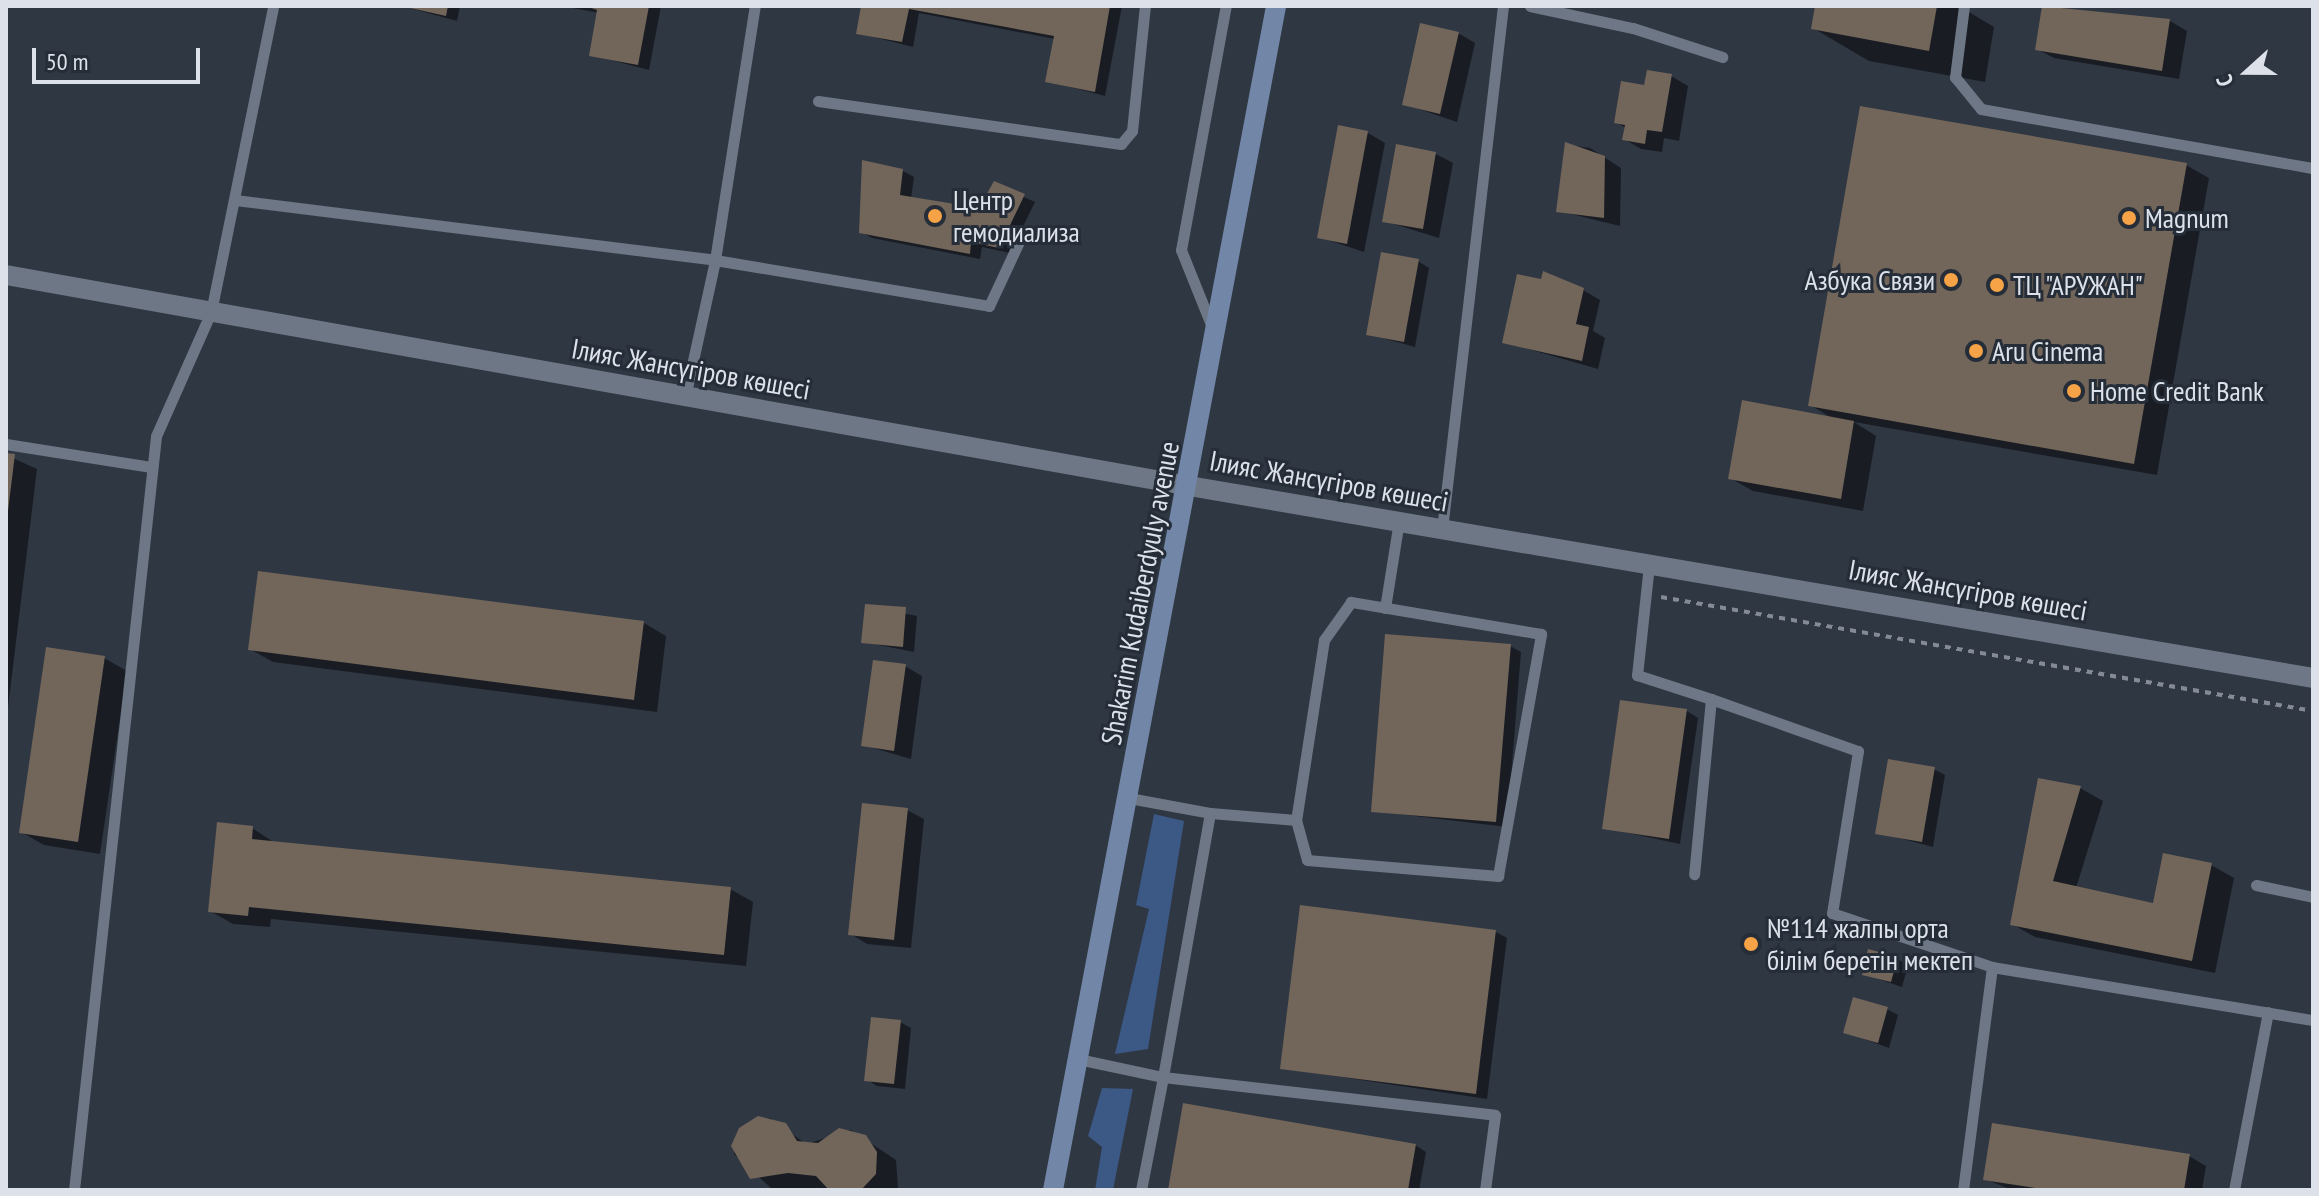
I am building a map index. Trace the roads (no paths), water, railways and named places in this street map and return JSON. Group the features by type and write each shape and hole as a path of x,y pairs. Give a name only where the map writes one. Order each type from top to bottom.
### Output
{"main road":[{"name":"Shakarim Kudaiberdyuly avenue","path":"1053,1190 1189,486 1276,6"}],"street":[{"name":"Ілияс Жансүгіров көшесі","path":"6,275 1189,486 2313,678"}],"lane":[{"path":"74,1190 145,580 151,467 168,395 211,312 273,6"},
{"path":"685,397 715,260 755,6"},
{"path":"818,101 1121,144 1132,131 1145,6"},
{"path":"1216,336 1181,250 1226,6"},
{"path":"1442,529 1503,6"},
{"path":"1530,6 1633,28 1722,57"},
{"path":"1964,6 1955,77 1981,109 2311,168"},
{"path":"235,200 715,260 989,306 1024,231"},
{"path":"6,444 151,467"},
{"path":"1385,608 1399,521"},
{"path":"1649,565 1637,675 1858,751 1832,913 1992,967 2313,1020"},
{"path":"1351,602 1541,634 1498,876 1307,860 1296,820 1324,640 1351,602"},
{"path":"1694,874 1711,699"},
{"path":"1129,798 1210,813 1296,820"},
{"path":"1141,1190 1210,813"},
{"path":"2256,885 2313,897"},
{"path":"1963,1190 1992,967"},
{"path":"2234,1190 2268,1012"},
{"path":"1078,1059 1163,1077 1495,1115 1485,1190"}],"place":[{"name":"Центр гемодиализа","path":"935,216"},
{"name":"Magnum","path":"2129,218"},
{"name":"Азбука Связи","path":"1951,280"},
{"name":"ТЦ \"АРУЖАН\"","path":"1997,285"},
{"name":"Aru Cinema","path":"1976,351"},
{"name":"Home Credit Bank","path":"2074,391"},
{"name":"№114 жалпы орта білім беретін мектеп","path":"1751,944"}]}
